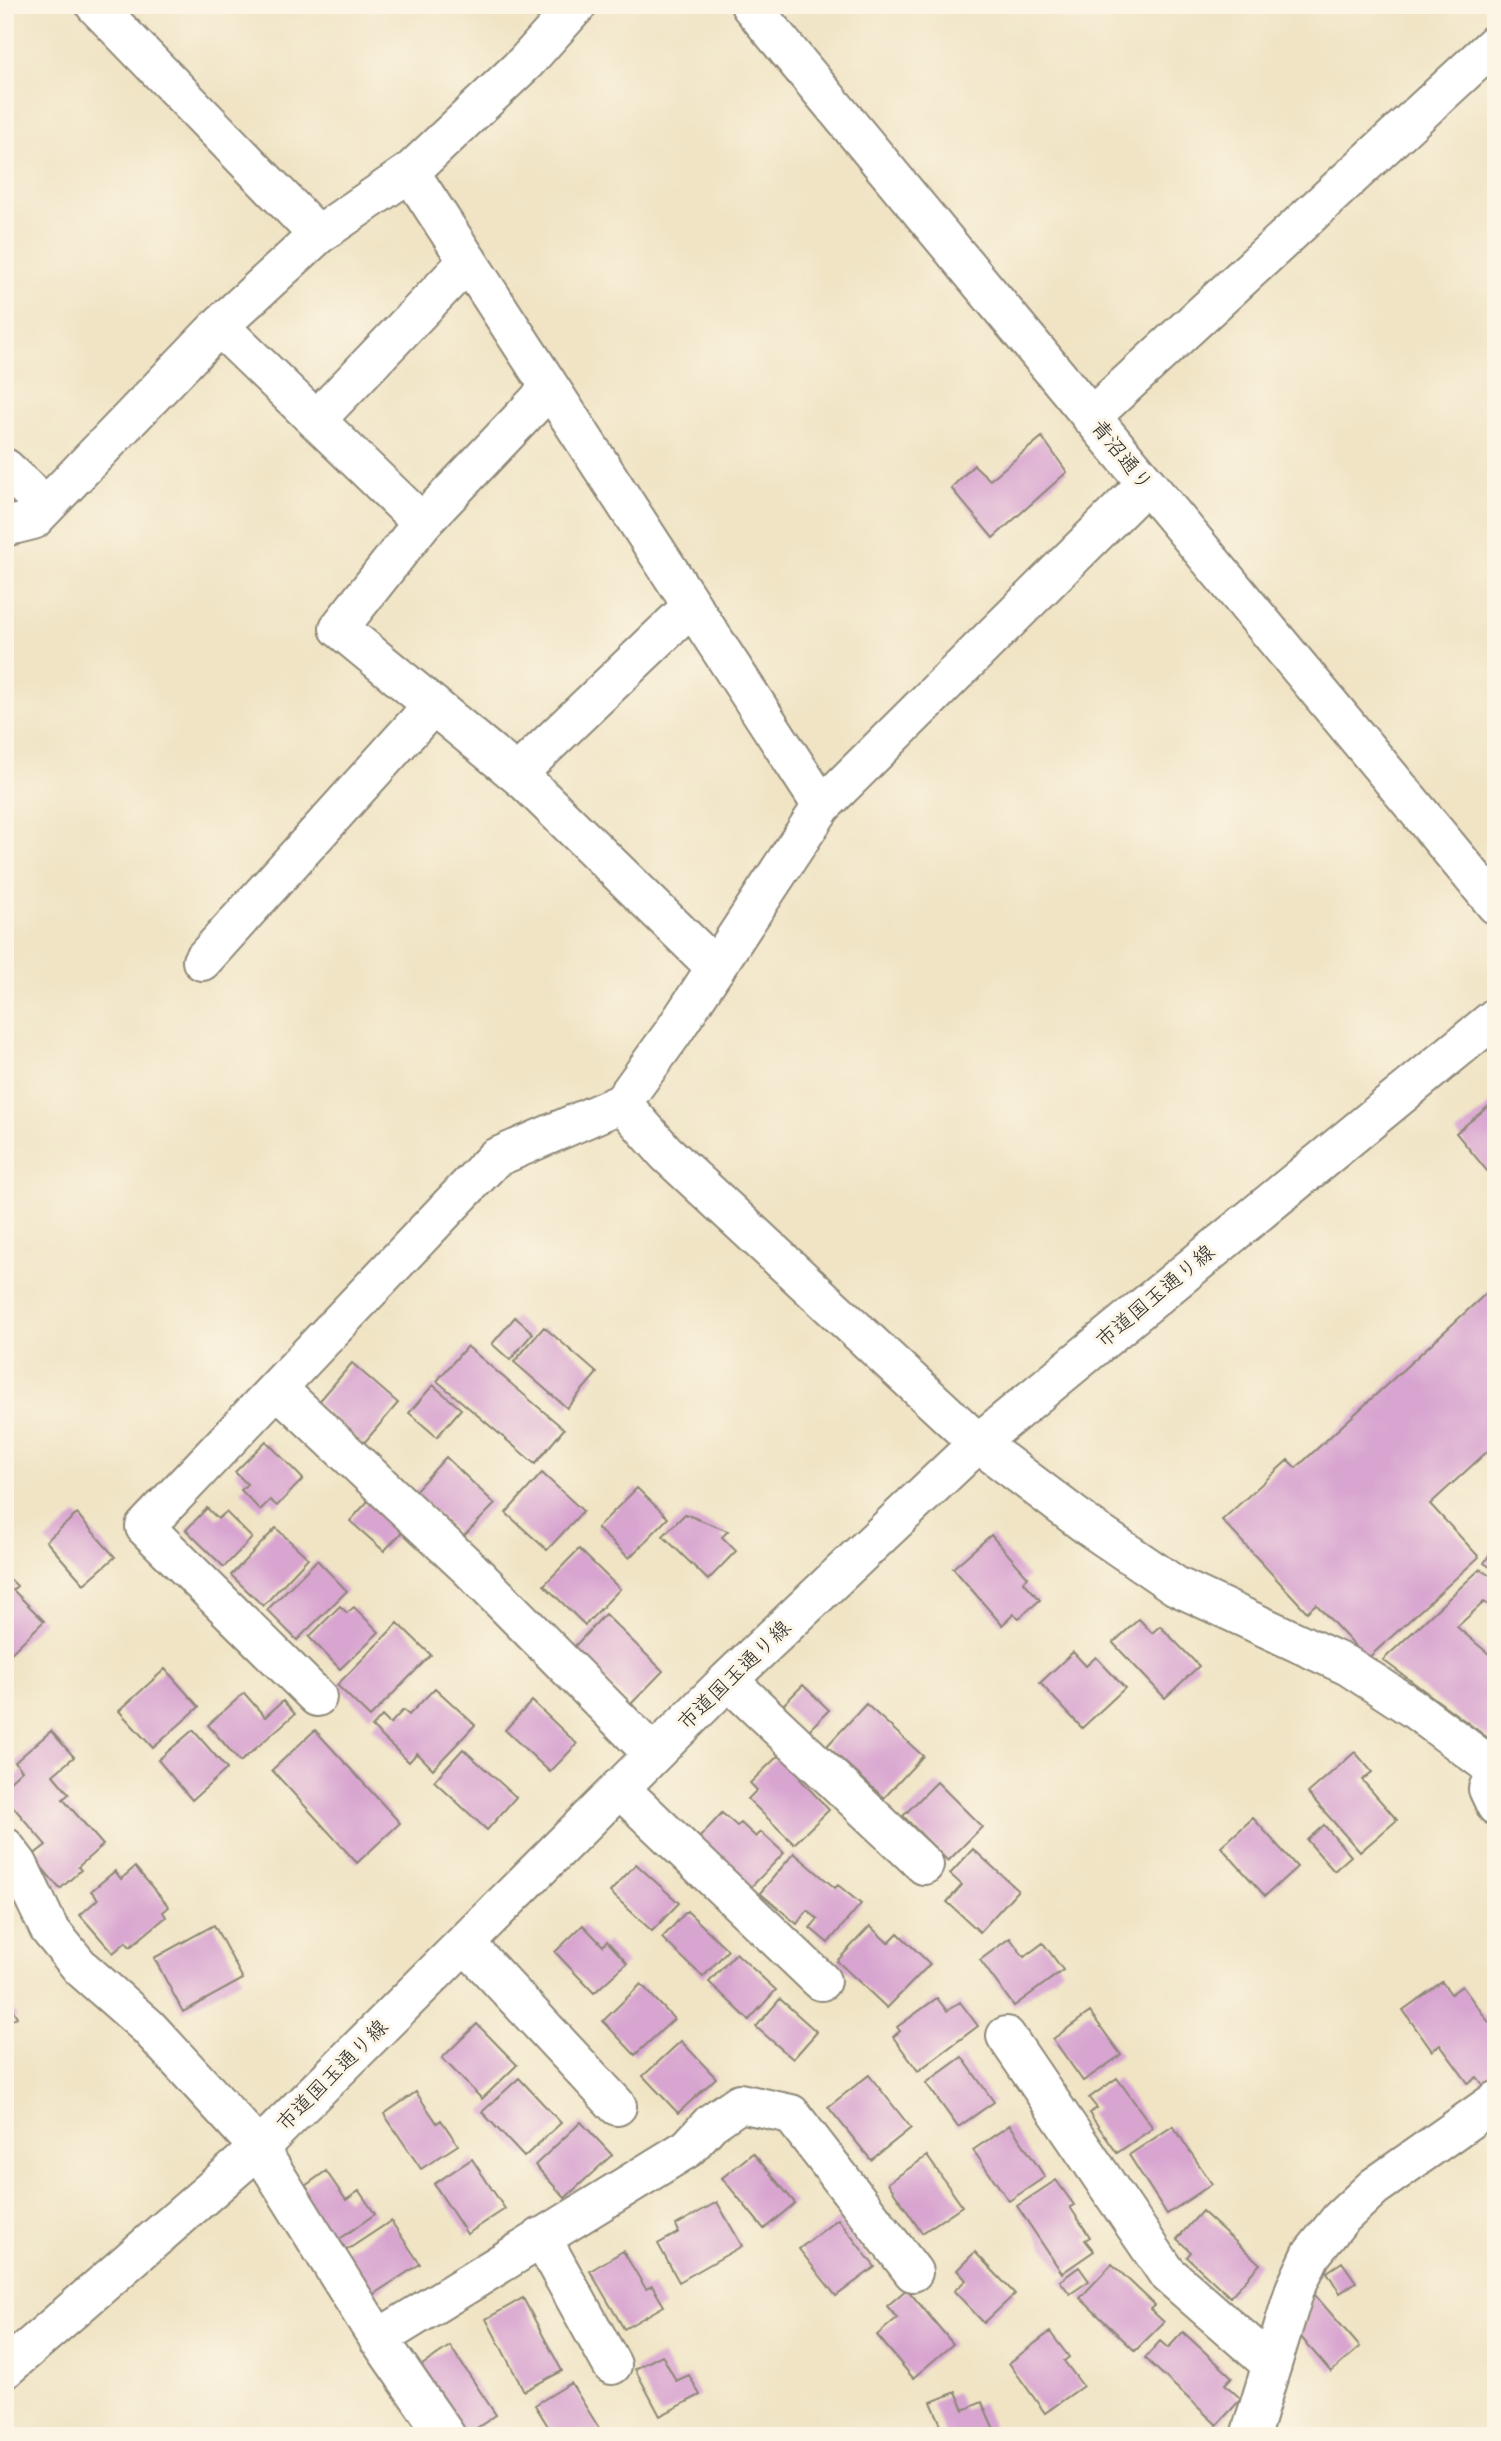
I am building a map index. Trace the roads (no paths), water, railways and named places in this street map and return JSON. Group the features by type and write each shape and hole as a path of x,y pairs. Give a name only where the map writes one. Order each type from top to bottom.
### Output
{"street":[{"path":"95,5 318,236"},
{"path":"5,527 33,520 219,326 318,236 410,172 526,62 577,5"},
{"name":"青沼通り","path":"750,5 1496,905"},
{"path":"1091,417 1496,43"},
{"path":"410,172 822,806"},
{"path":"316,420 468,261"},
{"path":"219,326 422,523"},
{"path":"550,388 422,523 339,628 517,774 716,968"},
{"path":"5,468 46,506"},
{"path":"317,1697 145,1527 495,1158 622,1103 716,968 822,806 1146,484"},
{"path":"517,774 692,606"},
{"path":"202,961 433,705"},
{"name":"市道国玉通り線","path":"5,2370 259,2148 728,1680 978,1443 1496,1017"},
{"path":"622,1103 666,1153 978,1443 1088,1527 1176,1586 1348,1666 1414,1709 1496,1770 1488,1789 1496,1805"},
{"path":"278,1389 470,1568 653,1754"},
{"path":"728,1680 924,1865"},
{"path":"619,1788 821,1981"},
{"path":"5,1847 18,1864 49,1929 81,1968 148,2027 259,2148 378,2339 446,2436"},
{"path":"465,1942 617,2106"},
{"path":"1006,2035 1167,2273 1272,2365"},
{"path":"1251,2436 1295,2289 1311,2255 1340,2219 1374,2187 1496,2101"},
{"path":"378,2339 688,2148 711,2123 740,2103 791,2115 913,2272"},
{"path":"541,2237 612,2365"}]}
